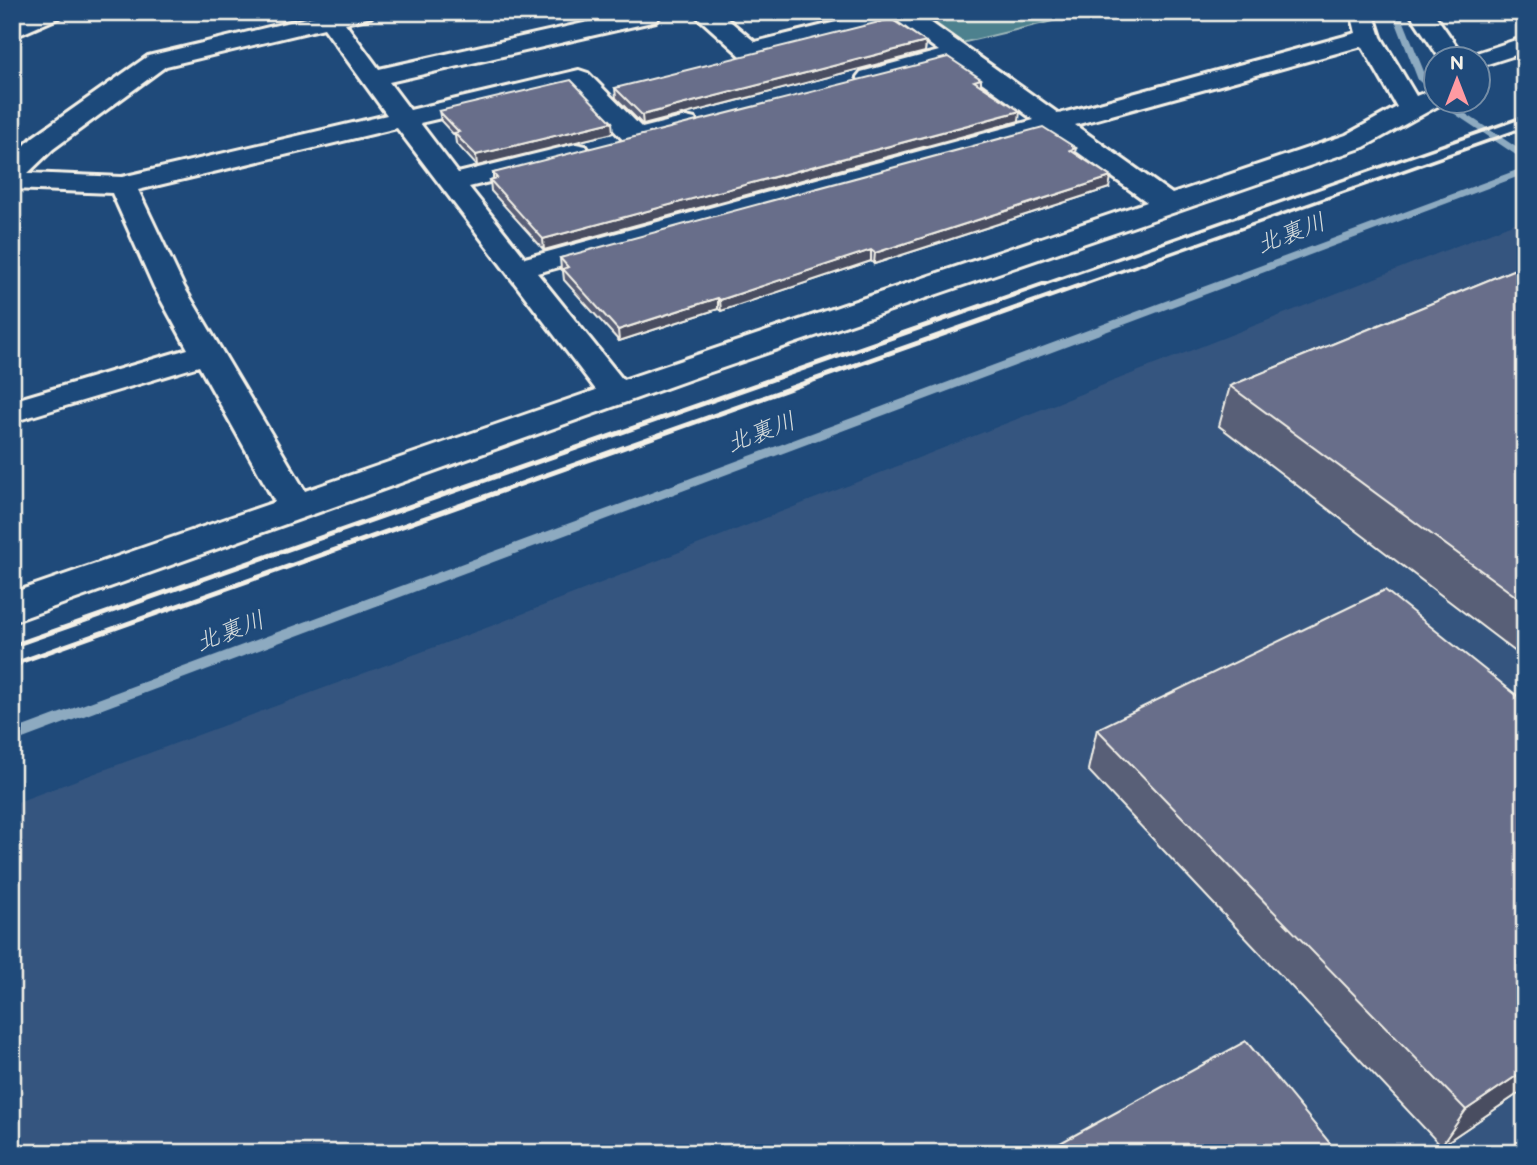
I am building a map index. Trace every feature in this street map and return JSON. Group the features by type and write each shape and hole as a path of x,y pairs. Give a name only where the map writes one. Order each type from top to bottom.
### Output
{"street":[{"path":"12,31 52,12"},
{"path":"12,173 43,143 157,61 326,16 363,12"},
{"path":"704,12 750,51 901,13 1169,205"},
{"path":"1421,12 1444,46"},
{"path":"371,78 651,13"},
{"path":"326,16 451,183 616,394"},
{"path":"518,269 1055,122 1365,24 1422,103"},
{"path":"1492,55 1525,44"},
{"path":"852,82 959,54"},
{"path":"12,181 122,185 402,117 579,78 614,143"},
{"path":"12,608 616,394 1354,141 1422,105"},
{"path":"451,183 704,120"},
{"path":"122,185 169,287 297,509"},
{"path":"12,412 208,353"}],"shaded area":[{"path":"1525,219 1525,1153 12,1153 12,804 494,625"}],"green space":[{"path":"901,12 1090,12 949,46"}],"building":[{"path":"891,19 926,42 642,115 615,88"},
{"path":"948,57 981,79 974,81 1020,111 543,239 490,180 497,178 493,173"},
{"path":"571,80 612,122 476,155 454,133 459,132 439,111"},
{"path":"1043,127 1076,148 1070,150 1111,177 875,253 871,250 720,300 718,298 618,330 563,269 568,267 560,258"},
{"path":"1525,265 1525,603 1230,386"},
{"path":"1385,590 1525,702 1525,1070 1466,1110 1097,729"},
{"path":"1246,1041 1338,1153 1042,1153"}],"waterway":[{"path":"1396,12 1422,77"},
{"path":"1463,116 1519,153 1525,161"},
{"name":"北裏川","path":"12,737 1525,170"}],"railway":[{"path":"1039,286 1525,116"},
{"path":"1079,286 1525,128"},
{"path":"12,646 1044,284"},
{"path":"14,664 1084,284"},
{"path":"12,665 19,663"}]}
